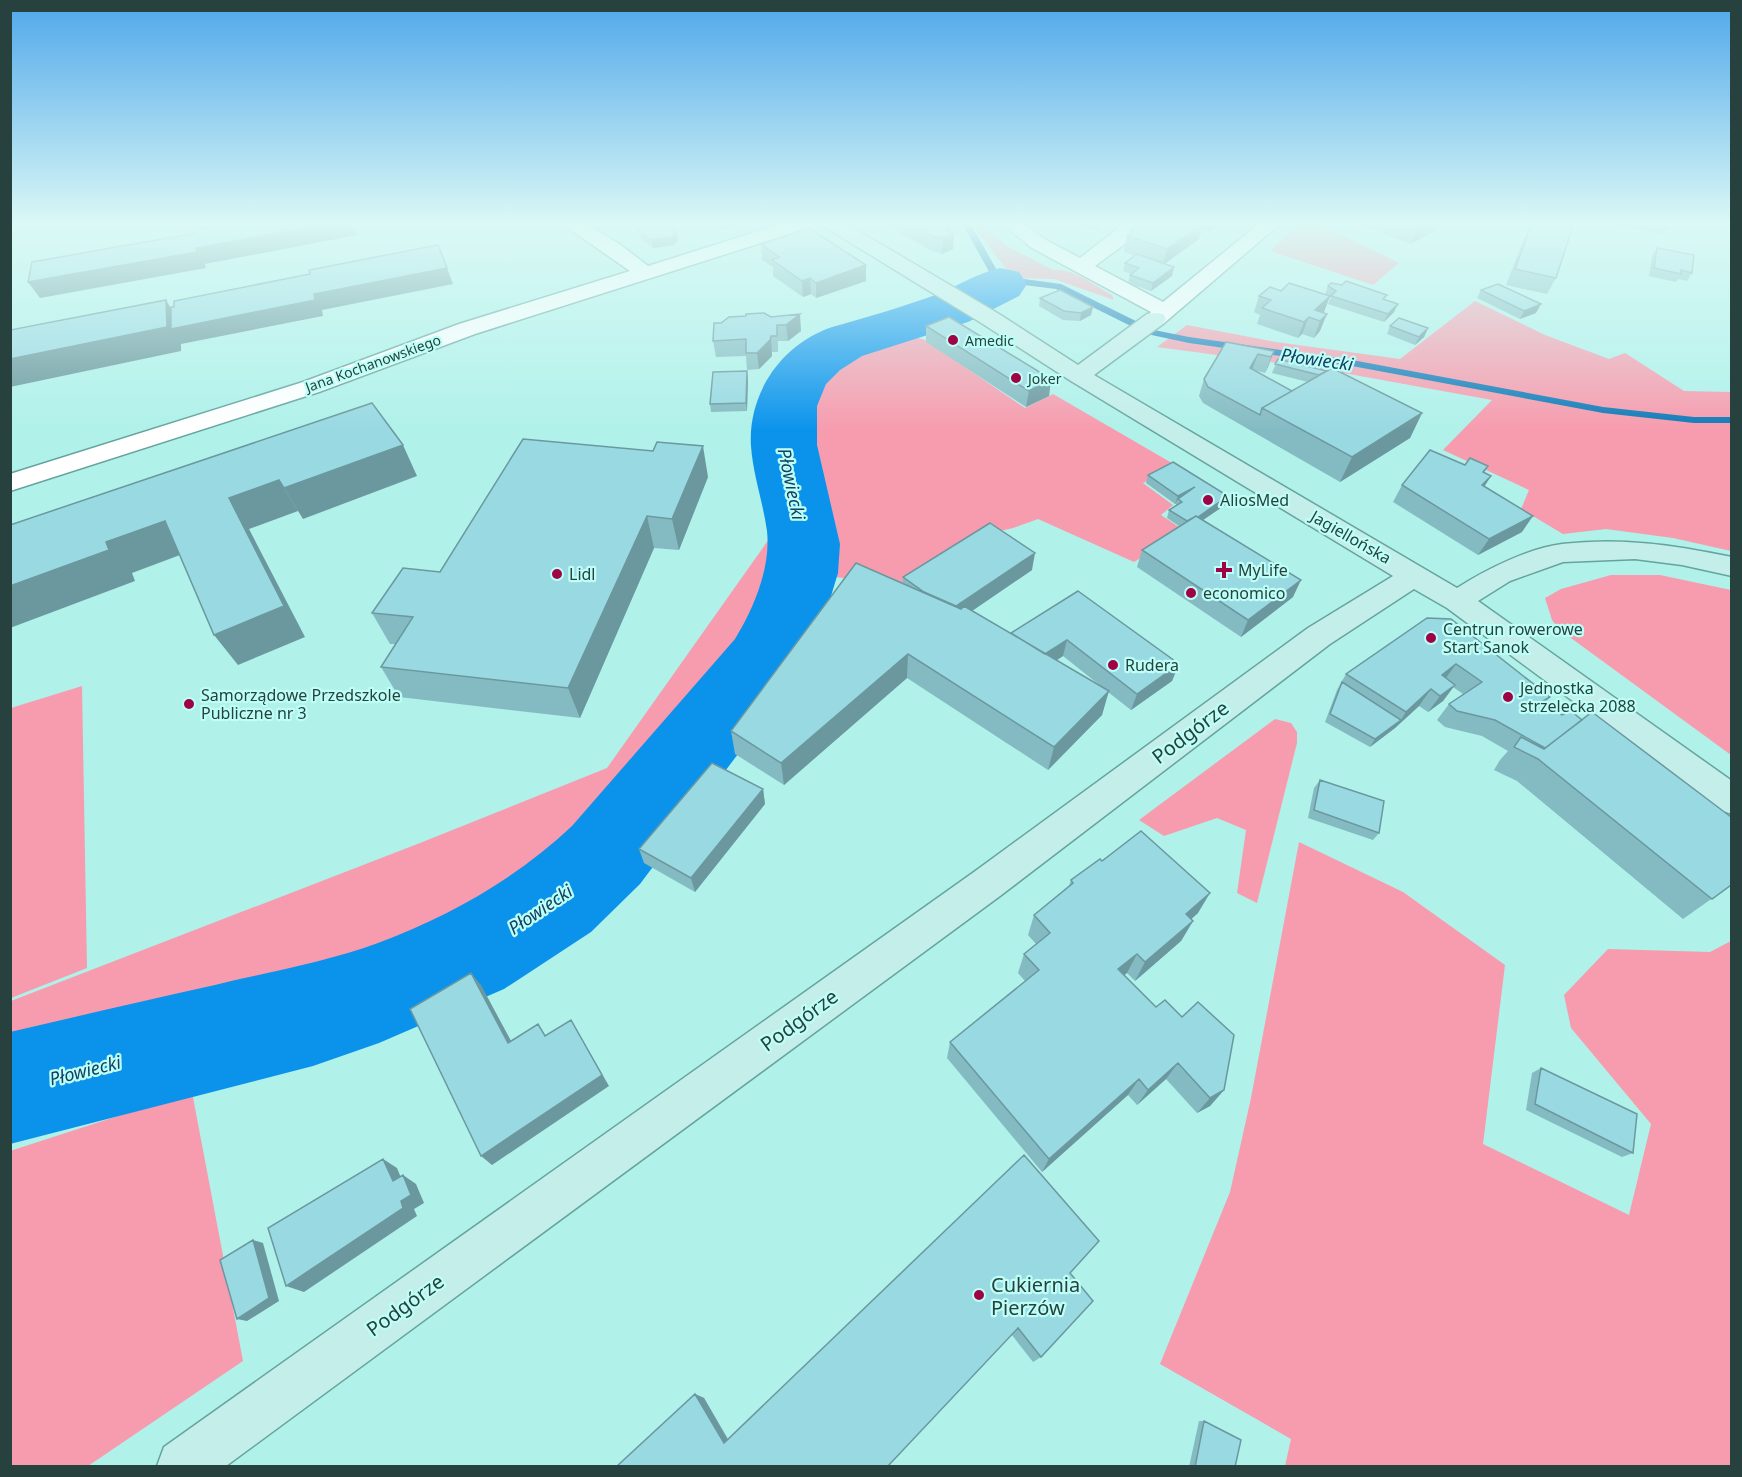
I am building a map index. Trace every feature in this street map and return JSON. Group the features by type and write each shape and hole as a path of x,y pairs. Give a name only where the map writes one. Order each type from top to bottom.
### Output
{"street":[{"name":"Jana Kochanowskiego","path":"10,483 311,387 467,329 585,292"},
{"name":"Jagiellońska","path":"946,292 1079,376 1415,574 1456,601 1731,800"},
{"path":"1123,292 1160,315"},
{"path":"1079,376 1128,341 1188,292"},
{"path":"1456,601 1500,574 1561,553 1635,550 1682,556 1731,567"},
{"name":"Podgórze","path":"183,1467 987,884 1319,636 1415,574"}],"shaded area":[{"path":"1091,292 1107,292 1112,295 1114,300"},
{"path":"1475,301 1545,335 1609,359 1625,353 1684,391 1731,392 1731,551 1673,538 1606,529 1563,534 1521,509 1529,490 1443,450 1492,400 1316,368 1157,347 1187,325 1276,342 1400,359"},
{"path":"915,337 925,340 1025,408 1053,394 1177,466 1143,483 1173,505 1161,515 1185,531 1134,562 1038,519 987,534 892,596 858,580 828,576 820,520 806,480 802,444 805,411 816,391 843,361 869,348"},
{"path":"774,532 778,571 711,685 597,828 546,880 490,920 404,960 11,1055 11,1001 607,768"},
{"path":"1611,575 1660,575 1731,590 1731,755 1560,630 1552,620 1545,598 1561,589"},
{"path":"82,686 87,968 11,998 11,708"},
{"path":"1275,719 1291,723 1297,732 1297,743 1257,903 1237,893 1246,830 1217,818 1164,836 1139,820"},
{"path":"1299,842 1403,892 1505,965 1483,1144 1629,1215 1651,1124 1571,1028 1564,995 1608,949 1710,952 1731,941 1731,1466 1285,1466 1291,1439 1160,1364 1230,1192 1251,1098"},
{"path":"192,1092 243,1361 88,1466 11,1466 10,1151"}],"building":[{"path":"220,292 325,292 314,294 315,300 171,329 171,307 174,307 174,301"},
{"path":"1055,292 1064,292 1093,307 1081,313 1064,311 1040,298"},
{"path":"1264,292 1317,292 1330,296 1315,310 1327,314 1320,321 1309,317 1304,322 1262,308 1271,300 1259,296"},
{"path":"1335,292 1378,292 1387,295 1383,299 1398,304 1388,314 1331,296"},
{"path":"1485,292 1515,292 1541,304 1524,311"},
{"path":"166,300 167,327 10,359 10,330"},
{"path":"764,313 771,317 800,314 786,325 777,325 777,336 771,336 757,353 746,353 746,339 713,341 714,323 721,323 729,317"},
{"path":"949,317 1051,379 1029,391 926,326"},
{"path":"1399,318 1428,328 1419,337 1390,326"},
{"path":"1226,342 1274,351 1271,357 1258,354 1250,368 1292,391 1262,408 1260,415 1208,387 1204,379"},
{"path":"1278,359 1327,371 1319,375 1275,364"},
{"path":"1332,368 1422,413 1352,457 1262,408"},
{"path":"747,371 746,403 710,404 713,372"},
{"path":"372,403 403,445 284,488 279,480 229,498 284,606 214,635 165,521 106,542 109,550 10,586 10,525"},
{"name":"Lidl","path":"523,439 653,451 657,442 703,446 672,519 647,516 568,688 381,667 413,617 372,613 403,568 440,572"},
{"path":"1430,450 1465,465 1470,458 1488,466 1483,472 1491,476 1482,485 1533,516 1489,539 1402,485"},
{"path":"1173,462 1228,496 1198,517 1187,521 1169,510 1182,502 1178,499 1195,487 1178,496 1148,475"},
{"path":"1196,516 1301,580 1248,620 1142,550"},
{"path":"990,523 1035,553 956,606 924,592 903,577"},
{"path":"856,563 961,609 964,606 1109,691 1054,747 908,654 781,763 731,731"},
{"name":"Rudera","path":"1078,591 1179,664 1137,694 1067,640 1045,654 1011,633"},
{"path":"1427,618 1451,619 1550,697 1543,701 1562,715 1571,711 1582,720 1545,748 1495,720 1457,711 1449,704 1482,682 1456,664 1442,675 1455,685 1440,696 1431,689 1406,712 1346,674"},
{"path":"1342,682 1401,720 1375,739 1330,714"},
{"path":"1592,712 1731,817 1731,885 1712,899 1538,759 1514,747 1521,737 1544,749"},
{"path":"712,763 763,789 691,878 639,849"},
{"path":"1320,780 1384,801 1379,833 1314,810"},
{"path":"1141,831 1210,893 1186,914 1193,921 1145,962 1137,954 1118,969 1156,1007 1165,1000 1182,1017 1198,1002 1234,1035 1224,1090 1210,1098 1178,1063 1148,1090 1139,1079 1049,1159 950,1042 1039,970 1024,954 1050,933 1034,915 1073,883 1071,880 1100,859 1102,861"},
{"path":"471,973 508,1043 538,1024 545,1036 571,1020 602,1075 481,1156 410,1009"},
{"path":"1541,1068 1637,1114 1633,1153 1535,1104"},
{"path":"1024,1155 1099,1241 1070,1273 1093,1301 1041,1357 1018,1328 887,1467 616,1467 695,1394 724,1443"},
{"path":"383,1159 393,1181 403,1175 411,1195 401,1201 403,1208 286,1286 268,1228"},
{"path":"253,1240 269,1298 237,1319 220,1260"},
{"path":"1204,1421 1241,1440 1235,1467 1195,1467"}],"waterway":[{"name":"Płowiecki","path":"10,1088 313,1014 379,993 468,955 556,901 606,855 764,660 778,634 797,588 803,558 804,544 800,516 787,467 783,424 792,388 803,372 841,344 948,310 984,292"},
{"name":"Płowiecki","path":"1070,292 1151,332 1189,340 1352,363 1603,410 1694,420 1732,420"}],"place":[{"name":"Amedic","path":"953,340"},
{"name":"Joker","path":"1016,378"},
{"name":"AliosMed","path":"1208,500"},
{"name":"MyLife","path":"1224,570"},
{"name":"Lidl","path":"557,574"},
{"name":"economico","path":"1191,593"},
{"name":"Centrun rowerowe Start Sanok","path":"1431,638"},
{"name":"Rudera","path":"1113,665"},
{"name":"Jednostka strzelecka 2088","path":"1508,697"},
{"name":"Samorządowe Przedszkole Publiczne nr 3","path":"189,704"},
{"name":"Cukiernia Pierzów","path":"979,1295"}]}
